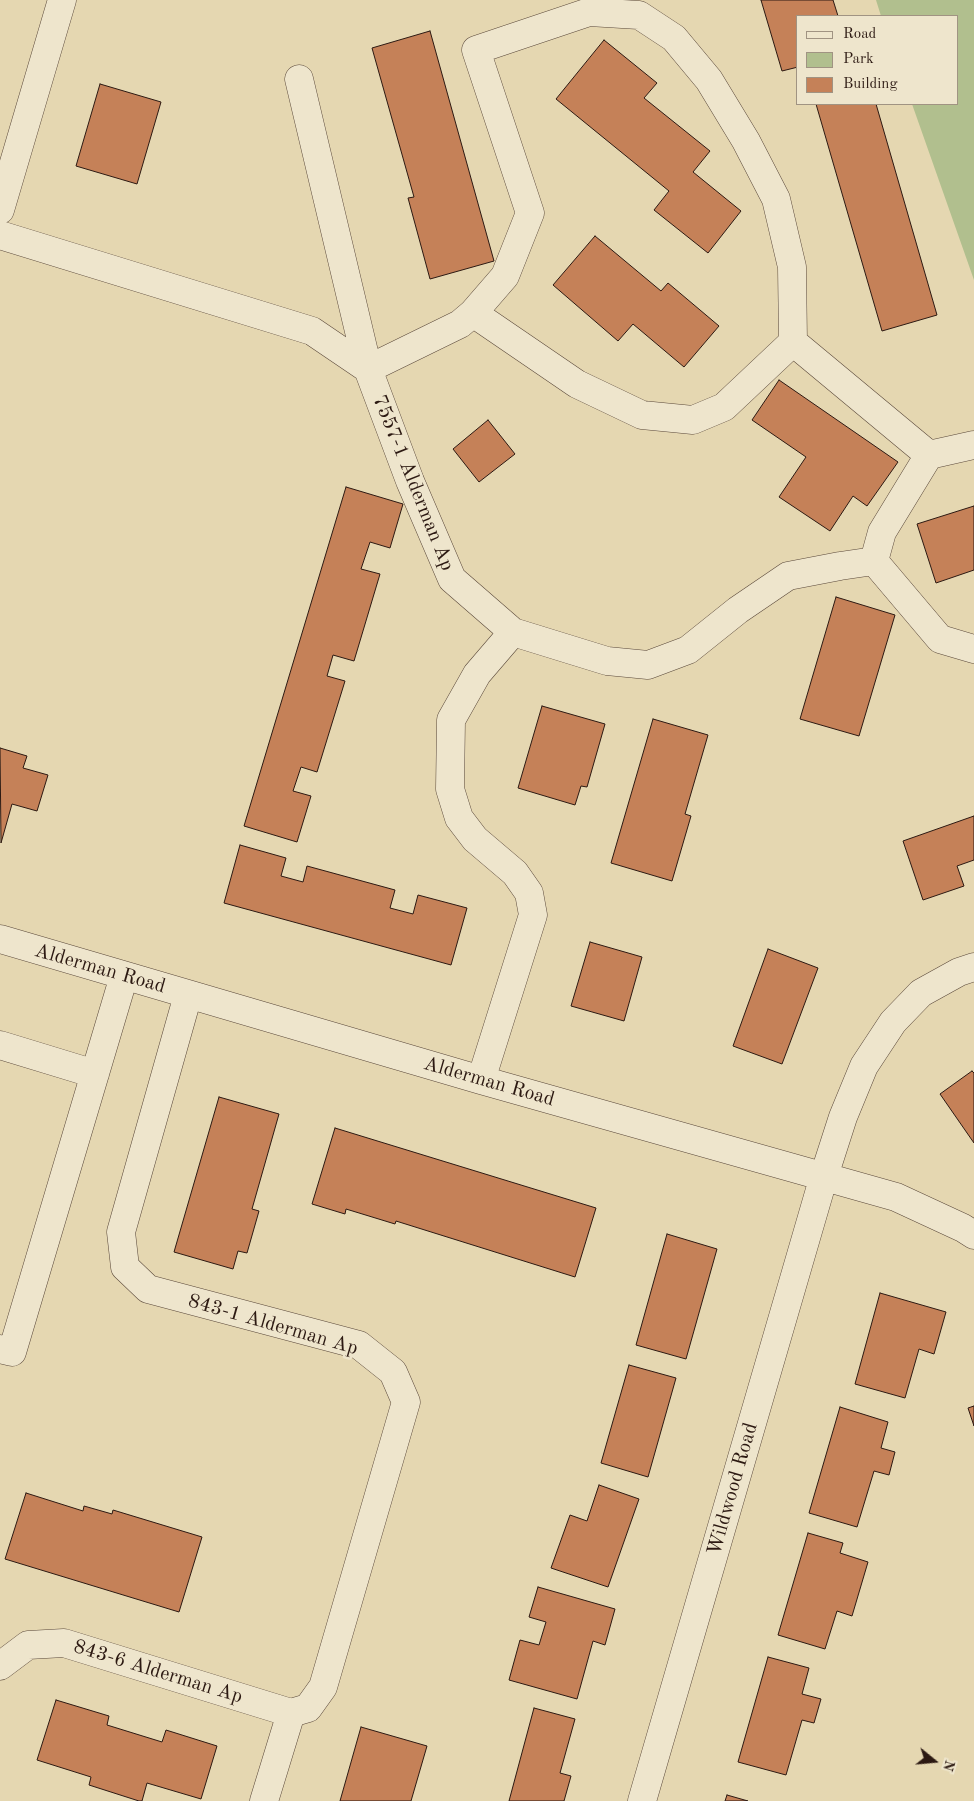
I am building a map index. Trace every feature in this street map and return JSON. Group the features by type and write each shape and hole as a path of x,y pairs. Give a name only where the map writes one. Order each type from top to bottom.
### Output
{"street":[{"path":"0,210 62,0"},
{"path":"0,235 312,331 368,369 460,324 473,313 505,276 530,213 476,50 589,12 639,15 674,38 709,80 746,141 776,199 792,267 793,342 724,407 693,420 642,415 578,384 473,313"},
{"name":"7557-1 Alderman Ap","path":"299,79 368,369 410,481 452,579 513,632"},
{"path":"793,342 929,455"},
{"path":"874,561 882,532 929,455 974,445"},
{"path":"481,1080 533,915 529,893 516,873 475,839 459,818 450,789 450,720 477,674 513,632 607,661 648,665 688,650 738,610 788,576 874,561"},
{"path":"874,561 940,638 974,649"},
{"name":"Alderman Road","path":"0,940 481,1080 824,1176 896,1198 963,1228 974,1235"},
{"name":"Wildwood Road","path":"642,1801 824,1176 843,1118 864,1066 892,1022 921,993 959,972 974,967"},
{"path":"0,1349 12,1352 124,976"},
{"name":"843-1 Alderman Ap","path":"188,995 120,1232 125,1267 148,1289 359,1345 393,1372 406,1402 323,1687 308,1708 291,1713"},
{"path":"0,1045 95,1074"},
{"name":"843-6 Alderman Ap","path":"2,1669 28,1645 64,1643 291,1713"},
{"path":"264,1801 291,1713"}],"green space":[{"path":"876,0 974,0 974,280 912,105 959,105 959,15 881,15"}],"building":[{"path":"761,0 833,0 838,15 796,15 796,68 782,71"},
{"path":"430,31 494,261 430,279 408,198 414,197 372,48"},
{"path":"604,40 657,83 644,98 710,151 693,172 741,211 708,253 654,210 669,191 556,99"},
{"path":"100,84 161,102 137,184 76,166"},
{"path":"816,105 876,105 937,315 882,331"},
{"path":"595,236 661,291 668,283 719,326 684,367 633,324 618,341 553,285"},
{"path":"779,380 898,462 867,506 853,496 830,531 779,497 806,457 752,420"},
{"path":"488,420 515,454 479,482 453,449"},
{"path":"346,487 403,504 390,548 370,542 361,569 380,574 354,661 333,655 327,676 345,681 317,772 301,767 293,791 311,796 297,842 244,826"},
{"path":"974,506 974,570 936,583 917,524"},
{"path":"836,597 895,615 859,736 800,719"},
{"path":"542,706 605,724 587,787 581,786 575,805 518,788"},
{"path":"653,719 708,735 685,814 691,816 672,881 611,863"},
{"path":"0,748 27,756 23,768 48,775 37,811 12,804 1,843"},
{"path":"974,816 974,860 957,866 964,886 923,900 903,841"},
{"path":"240,845 286,858 281,876 303,882 307,866 395,890 390,908 413,914 418,895 467,908 451,965 224,903"},
{"path":"590,942 642,957 624,1021 571,1006"},
{"path":"768,949 818,968 782,1064 733,1046"},
{"path":"972,1071 974,1073 974,1143 940,1094"},
{"path":"219,1097 279,1114 252,1209 259,1211 247,1253 238,1251 233,1269 174,1252"},
{"path":"335,1128 596,1208 575,1277 396,1221 395,1224 346,1209 345,1214 312,1204"},
{"path":"667,1234 717,1249 686,1359 636,1345"},
{"path":"880,1293 946,1312 934,1354 919,1349 905,1398 855,1384"},
{"path":"629,1365 676,1378 648,1477 601,1463"},
{"path":"974,1406 974,1426 968,1408"},
{"path":"840,1407 888,1422 881,1448 895,1452 889,1475 874,1471 857,1527 809,1513"},
{"path":"599,1485 639,1499 608,1587 551,1568 570,1515 587,1521"},
{"path":"26,1493 83,1511 84,1506 112,1514 113,1510 202,1537 179,1612 5,1559"},
{"path":"808,1533 843,1543 840,1553 868,1562 852,1616 837,1611 825,1649 778,1635"},
{"path":"538,1587 615,1609 605,1645 593,1641 577,1699 509,1680 520,1640 539,1645 546,1622 529,1617"},
{"path":"768,1657 809,1668 802,1694 821,1699 814,1723 802,1720 786,1775 738,1762"},
{"path":"56,1700 109,1716 107,1725 162,1742 166,1730 217,1746 201,1799 147,1783 142,1801 139,1801 89,1785 91,1777 37,1760"},
{"path":"534,1708 575,1719 560,1773 571,1776 564,1801 509,1801"},
{"path":"361,1727 427,1746 411,1801 340,1801"},
{"path":"727,1795 748,1801 725,1801"}]}
